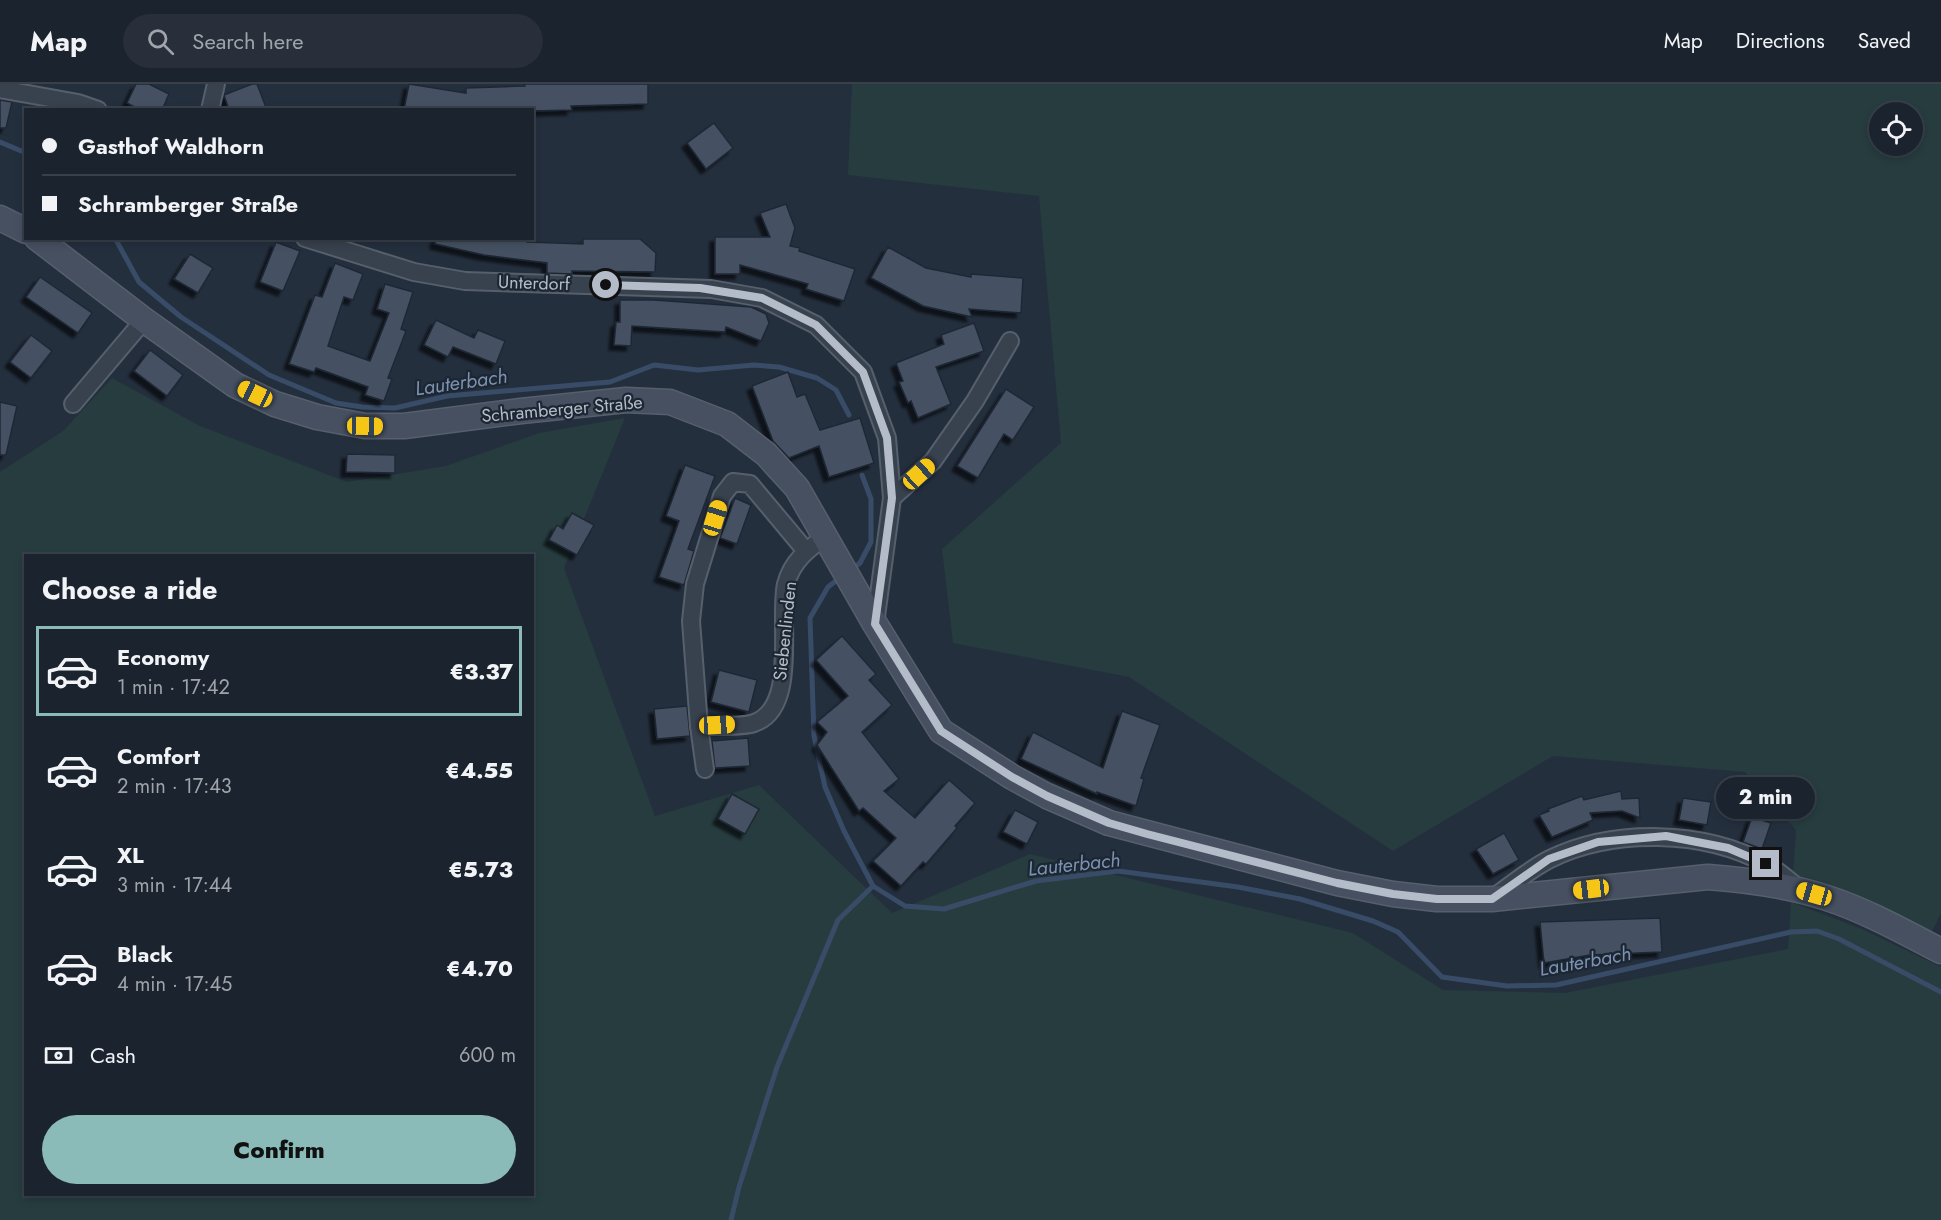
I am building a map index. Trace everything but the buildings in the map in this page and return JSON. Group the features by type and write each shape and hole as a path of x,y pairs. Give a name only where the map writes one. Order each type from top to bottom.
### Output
{"main road":[{"path":"0,218 24,230"},
{"name":"Schramberger Straße","path":"40,240 144,320 235,385 285,407 317,417 365,426 404,426 626,400 670,402 727,424 766,454 797,488 875,624 941,731 1012,777 1077,811 1147,834 1337,883 1393,894 1437,899 1492,899 1708,877 1743,879 1828,898 1880,920 1941,951"}],"street":[{"path":"210,108 216,84"},
{"path":"0,89 78,103 92,108"},
{"name":"Unterdorf","path":"311,240 414,272 465,281 700,288 762,298 816,325 863,372 887,438 892,498 875,624"},
{"path":"73,404 144,320"},
{"path":"892,498 933,462 975,401 1010,341"},
{"path":"705,770 699,726 691,621 695,584 722,496 733,482 750,484 806,550"},
{"name":"Siebenlinden","path":"699,726 754,723 771,711 784,677 786,584 799,557 826,536"},
{"name":"Schramberger Straße","path":"1492,899 1549,859 1598,842 1666,836 1728,848 1766,864 1784,875 1799,890"}],"green space":[{"path":"852,84 1941,84 1941,913 1931,933 1793,874 1796,830 1745,772 1553,756 1393,851 1129,677 953,643 942,549 1061,443 1039,196 848,175"},
{"path":"112,378 200,426 347,482 446,466 539,433 625,418 564,568 655,816 759,785 892,913 1030,854 1353,933 1443,990 1565,993 1788,949 1791,902 1862,929 1941,967 1941,1220 0,1220 0,472 63,431"}],"waterway":[{"name":"Lauterbach","path":"0,142 24,152"},
{"name":"Lauterbach","path":"116,240 139,282 181,317 269,375 336,403 395,408 447,396 610,382 654,365 698,370 754,365 779,367 817,378 836,390 849,415"},
{"name":"Lauterbach","path":"851,570 860,563 871,542 871,499 862,475"},
{"name":"Lauterbach","path":"841,577 828,587 810,618 814,736 825,787 844,831 873,886 905,906 944,909 1036,881 1118,871 1238,887 1300,899 1373,921 1398,932 1442,977 1507,986 1556,985 1791,932 1817,931 1839,939 1941,992"},
{"path":"731,1220 739,1187 777,1067 838,920 873,886"}],"route":[{"path":"606,285 700,288 762,298 816,325 863,372 887,438 892,498 875,624 941,731 1012,777 1077,811 1147,834 1337,883 1393,894 1437,899 1492,899 1549,859 1598,842 1666,836 1728,848 1766,864"}]}
